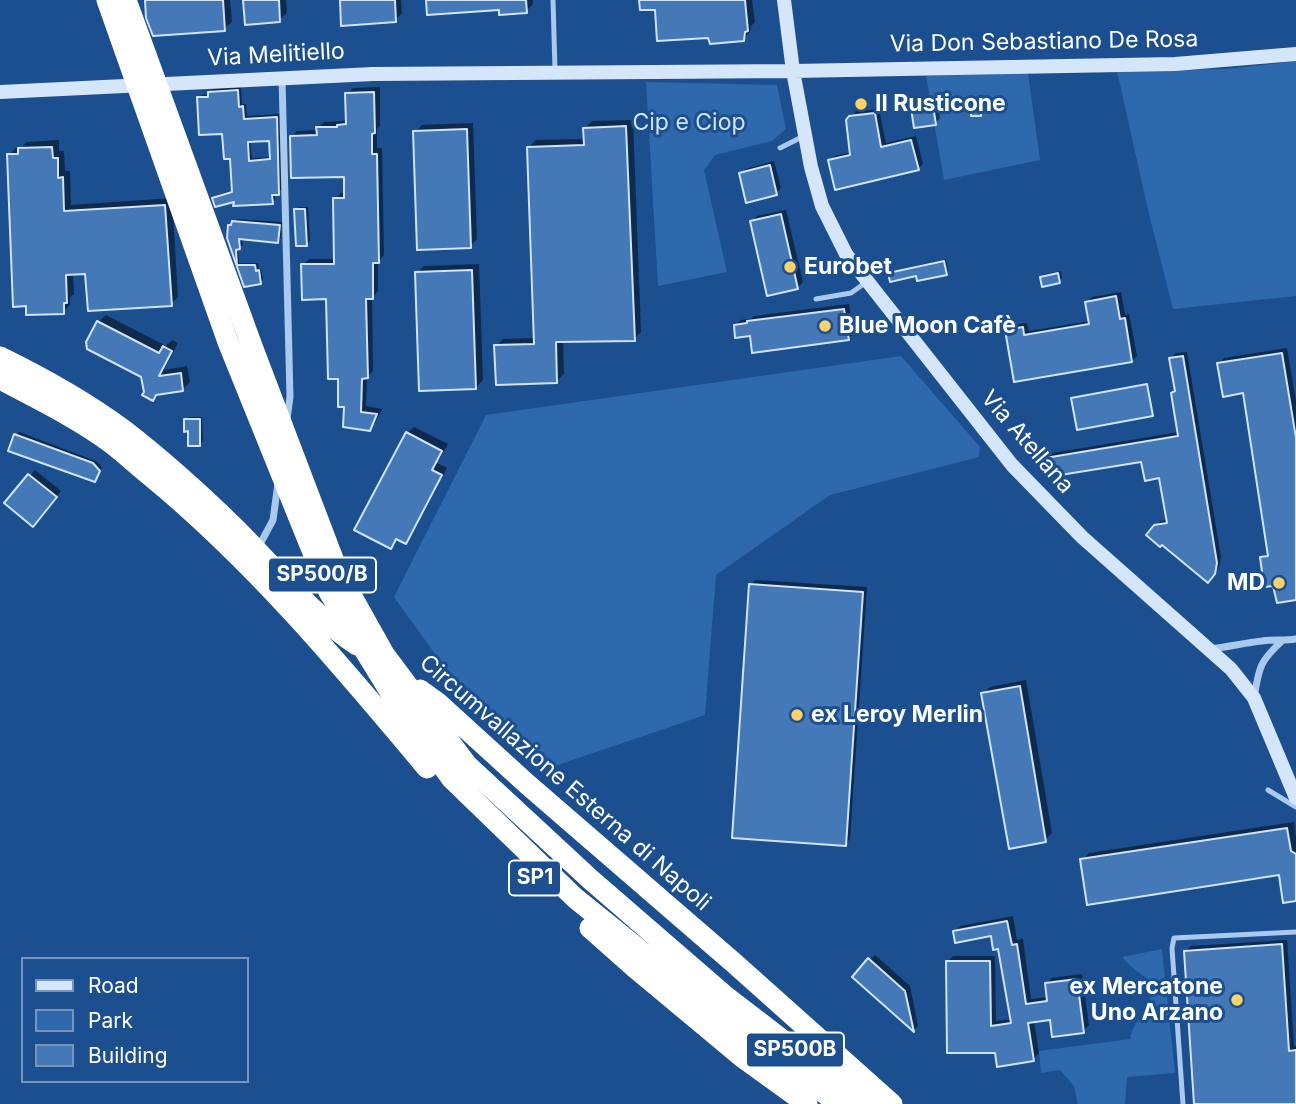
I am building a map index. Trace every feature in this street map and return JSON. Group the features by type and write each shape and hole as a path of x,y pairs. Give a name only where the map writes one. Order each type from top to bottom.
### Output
{"highway":[{"name":"SP500/B","path":"107,0 228,342 329,592 350,627 400,708 452,779 575,898 730,1023"},
{"name":"SP500/B","path":"126,0 338,572 384,654 467,765 590,879 724,995"},
{"name":"Circumvallazione Esterna di Napoli","path":"0,357 55,386 124,430 234,527 314,612 341,635 438,703 892,1104"},
{"name":"SP1","path":"0,379 53,406 111,443 176,496 227,543 297,615 450,794 518,863 663,992 743,1057 807,1104"},
{"name":"SP500B","path":"724,995 866,1104"},
{"name":"SP500B","path":"730,1023 839,1104"}],"street":[{"name":"Via Atellana","path":"784,0 793,71 811,167 822,206 846,254 1021,475 1082,537 1231,669 1254,698 1296,798"},
{"name":"Via Don Sebastiano De Rosa","path":"793,71 1175,64 1296,54"},
{"name":"Via Melitiello","path":"0,92 373,74 555,73 652,77 793,71"},
{"path":"256,551 273,520 290,397 282,78"},
{"path":"1210,649 1263,640 1296,639"},
{"path":"1254,698 1260,665 1267,654 1282,641"}],"lane":[{"path":"554,0 555,73"},
{"path":"780,148 804,136"},
{"path":"816,299 851,293 867,281"},
{"path":"1268,790 1296,807"},
{"path":"1183,1104 1172,948 1174,938 1296,932"}],"green space":[{"path":"1296,61 1296,296 1173,309 1117,71 1228,69"},
{"path":"1028,73 1040,160 944,180 926,76"},
{"name":"Cip e Ciop","path":"646,82 777,85 786,129 772,141 715,155 704,170 727,272 658,286"},
{"path":"901,356 980,447 979,457 830,495 716,575 705,715 552,767 448,672 394,597 486,415"},
{"path":"1162,949 1175,1073 1127,1077 1125,1104 1078,1104 1074,1086 1060,1070 1041,1073 1039,1051 1130,1039 1152,994 1146,978 1122,957"}],"building":[{"path":"145,0 223,0 225,31 153,36 146,18"},
{"path":"243,0 279,0 280,22 245,25"},
{"path":"340,0 395,0 396,22 341,26"},
{"path":"426,0 526,0 527,13 499,15 499,10 427,15"},
{"path":"639,0 745,0 748,31 745,32 744,41 710,44 708,38 657,41 655,10 640,10"},
{"path":"238,90 239,107 243,106 244,119 277,117 279,195 272,195 273,204 233,206 234,202 215,207 212,198 232,192 230,159 224,159 222,134 199,135 197,97 208,97 208,92","holes":["269,141 270,159 249,161 248,142"]},
{"path":"374,92 375,133 372,134 372,154 377,154 379,263 373,263 373,299 366,299 368,378 362,379 361,412 377,414 370,431 343,427 344,407 338,407 338,379 328,379 326,299 302,300 301,264 334,264 333,198 344,198 344,177 291,178 290,136 317,135 316,127 346,124 345,93"},
{"path":"933,105 936,125 914,128 911,108"},
{"path":"971,106 982,107 981,116 971,116"},
{"path":"875,113 881,147 911,140 919,170 835,190 828,160 850,155 846,120 849,116"},
{"path":"626,126 635,341 556,342 557,383 496,385 494,345 534,344 527,147 584,145 583,128"},
{"path":"467,129 471,248 417,250 413,131"},
{"path":"52,147 53,158 58,158 58,178 63,177 64,211 165,205 172,306 88,311 85,274 66,275 67,303 64,303 64,314 26,315 26,306 13,307 7,154 18,154 18,148"},
{"path":"770,165 777,195 746,203 739,173"},
{"path":"294,209 305,209 307,246 296,246"},
{"path":"781,214 798,289 767,296 750,221"},
{"path":"232,221 280,225 278,243 239,239 240,249 236,250 237,265 255,265 256,271 259,270 261,284 244,287 227,238 228,225 231,225"},
{"path":"944,261 947,275 917,281 916,276 890,282 888,273"},
{"path":"472,270 476,389 419,391 415,272"},
{"path":"1058,273 1060,283 1042,287 1040,277"},
{"path":"1116,296 1120,319 1125,318 1132,362 1014,382 1005,330 1023,327 1024,335 1089,324 1085,302"},
{"path":"844,309 849,340 752,353 750,336 735,338 734,325 747,321"},
{"path":"97,321 159,353 163,346 172,351 159,376 181,373 183,391 156,395 153,401 142,395 144,392 141,377 87,349 86,342"},
{"path":"1282,353 1296,438 1296,600 1277,603 1273,586 1264,587 1260,557 1268,556 1243,393 1223,397 1217,363"},
{"path":"1183,356 1217,563 1215,574 1208,583 1146,535 1154,525 1167,523 1159,478 1145,481 1141,462 1048,477 1045,458 1178,436 1171,393 1175,391 1169,358"},
{"path":"1147,384 1153,416 1077,430 1071,398"},
{"path":"184,419 200,419 200,446 188,446 188,431 184,432"},
{"path":"406,432 442,451 432,470 442,475 406,544 396,539 391,549 354,530"},
{"path":"14,434 93,463 100,471 95,482 8,451"},
{"path":"28,474 57,497 33,527 4,503"},
{"name":"ex Leroy Merlin","path":"749,584 863,592 846,846 732,838"},
{"path":"1020,686 1046,842 1009,849 981,693"},
{"path":"1287,828 1291,851 1296,854 1296,901 1283,903 1279,875 1087,905 1080,859"},
{"path":"1007,921 1012,945 1017,944 1026,1004 1047,1001 1045,983 1077,979 1084,1033 1052,1037 1050,1020 1028,1023 1034,1061 997,1067 995,1053 947,1053 946,961 990,961 991,1026 1011,1023 998,949 993,950 991,936 955,943 953,931"},
{"name":"ex Mercatone Uno Arzano","path":"1282,944 1289,1051 1296,1050 1296,1104 1194,1104 1184,951"},
{"path":"868,958 905,991 914,1032 852,977"}],"place":[{"name":"Il Rusticone","path":"861,104"},
{"name":"Eurobet","path":"790,267"},
{"name":"Blue Moon Cafè","path":"825,326"},
{"name":"MD","path":"1279,583"},
{"name":"ex Leroy Merlin","path":"797,715"},
{"name":"ex Mercatone Uno Arzano","path":"1237,1000"}]}
